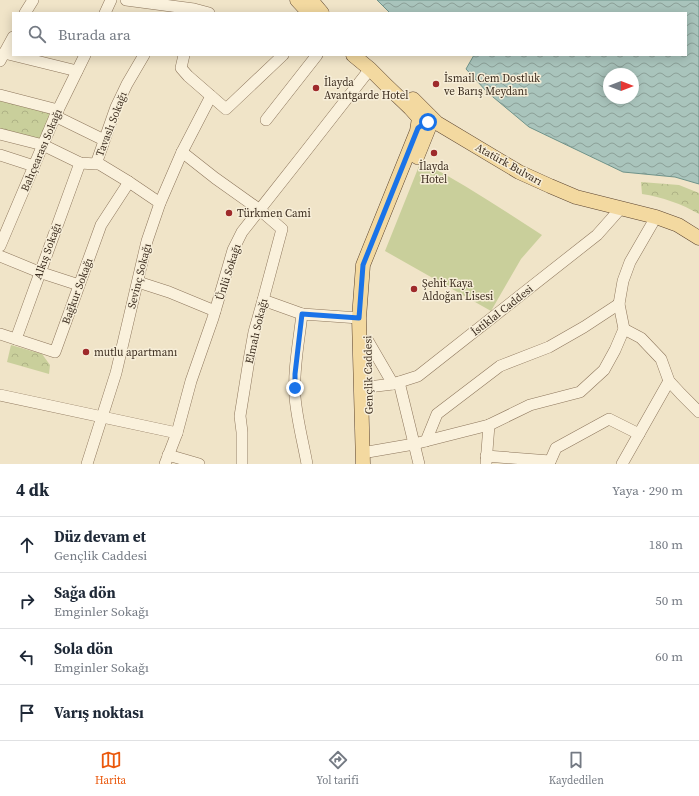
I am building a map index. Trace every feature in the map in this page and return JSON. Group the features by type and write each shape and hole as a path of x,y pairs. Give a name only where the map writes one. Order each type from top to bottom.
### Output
{"main road":[{"path":"302,3 308,12"},
{"path":"302,3 320,12"},
{"name":"Atatürk Bulvarı","path":"354,56 426,122 519,172 576,197 656,217 678,225 699,238"},
{"name":"Atatürk Bulvarı","path":"367,56 389,75 426,122"},
{"name":"Gençlik Caddesi","path":"366,458 364,388 359,318 363,265 426,122"},
{"name":"Gençlik Caddesi","path":"364,388 368,341 367,319 372,267 426,122"}],"street":[{"path":"26,12 32,0"},
{"path":"105,12 111,0"},
{"path":"126,0 169,10 193,11"},
{"path":"12,39 2,57 77,72"},
{"name":"Bahçearası Sokağı","path":"0,246 56,113 85,56"},
{"name":"Tavaslı Sokağı","path":"0,134 43,145 80,163 96,164 116,107 127,84 143,56"},
{"path":"184,56 181,68 226,109 282,56"},
{"path":"266,120 316,56"},
{"name":"Ünlü Sokağı","path":"167,460 177,433 191,381 215,311 233,250 242,232 370,69"},
{"path":"0,95 56,113 104,140"},
{"name":"Sevinç Sokağı","path":"87,464 116,373 147,242 160,203 182,152 211,96"},
{"path":"182,152 260,210"},
{"path":"0,155 34,166"},
{"path":"96,162 160,203"},
{"name":"Alkış Sokağı","path":"16,339 39,272 80,163"},
{"name":"Bağkur Sokağı","path":"0,334 55,352 100,225 129,182"},
{"name":"İstiklal Caddesi","path":"364,388 396,383 418,376 591,240 621,208"},
{"name":"Elmalı Sokağı","path":"242,464 242,432 240,416 243,396 254,332 264,300 282,229 260,210"},
{"path":"366,458 489,425 530,405 580,392 604,370 615,350 624,328 619,304 623,281 630,262 656,217"},
{"path":"0,256 39,272 79,285"},
{"path":"138,282 169,292 215,311"},
{"path":"264,300 302,314 359,318"},
{"path":"426,441 437,414 500,366 548,347 584,327 619,304"},
{"path":"302,314 295,374 295,396 307,464"},
{"path":"624,328 641,338 661,358 669,380 699,412"},
{"path":"368,341 396,383 419,464"},
{"path":"622,464 669,380"},
{"path":"0,395 177,433"},
{"path":"489,425 486,460 550,462 556,448 609,420 639,434"},
{"path":"167,460 199,464"}],"green space":[{"path":"0,97 54,111 41,143 0,130"},
{"path":"421,161 467,187 542,235 521,259 491,311 385,251"},
{"path":"641,182 679,185 699,193 699,214 672,201 642,194"},
{"path":"11,345 42,354 50,365 49,374 7,362"}],"water":[{"path":"377,0 699,0 699,184 675,177 623,172 529,127 487,92 466,69 473,56 687,56 687,12 389,12"}],"place":[{"name":"İsmail Cem Dostluk ve Barış Meydanı","path":"436,84"},
{"name":"İlayda Avantgarde Hotel","path":"316,88"},
{"name":"İlayda Hotel","path":"434,153"},
{"name":"Türkmen Cami","path":"229,213"},
{"name":"Şehit Kaya Aldoğan Lisesi","path":"414,289"},
{"name":"mutlu apartmanı","path":"86,352"}],"route":[{"path":"295,388 295,374 302,314 359,318 363,265 418,128 425,122 428,122"}]}
